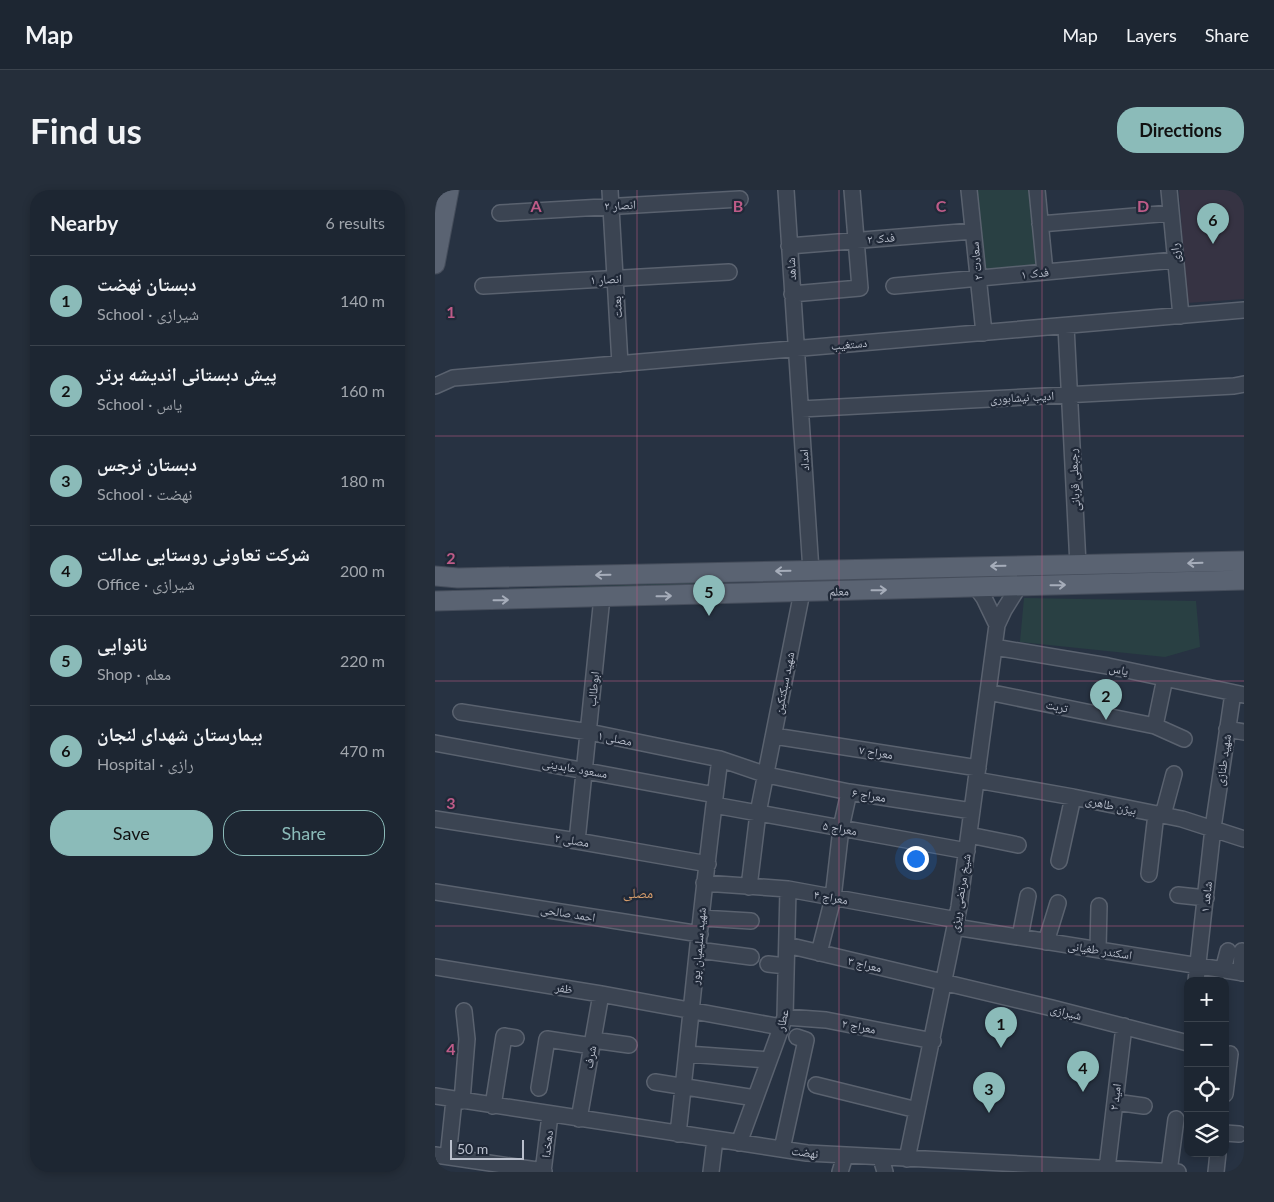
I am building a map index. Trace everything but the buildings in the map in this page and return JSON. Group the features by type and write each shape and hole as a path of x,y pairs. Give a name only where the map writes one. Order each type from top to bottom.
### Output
{"main road":[{"path":"435,264 449,190"},
{"name":"معلم","path":"436,589 467,577 1244,561"},
{"path":"747,572 748,593"},
{"name":"معلم","path":"436,589 471,600 1244,580"}],"street":[{"name":"بعثت","path":"610,190 620,364"},
{"name":"شاهد","path":"786,190 796,349"},
{"path":"792,294 859,288 852,190"},
{"name":"سعادت ۲","path":"969,190 984,333"},
{"path":"1037,190 1045,272"},
{"name":"رازی","path":"1169,190 1181,316"},
{"name":"انصار ۲","path":"500,213 740,199"},
{"path":"1040,224 1171,213"},
{"name":"فدک ۲","path":"789,246 973,231"},
{"name":"فدک ۱","path":"895,286 1175,260"},
{"name":"انصار ۱","path":"483,286 729,272"},
{"name":"دستغیب","path":"453,378 1244,310"},
{"name":"رجبعلی قربانی","path":"1066,326 1078,565"},
{"name":"امداد","path":"796,349 811,571"},
{"path":"435,374 453,378"},
{"path":"435,386 453,378"},
{"name":"ادیب نیشابوری","path":"801,409 1244,384"},
{"name":"شیخ مرتضی ریزی","path":"907,1159 956,923 997,625 1019,586"},
{"path":"976,587 984,598 997,625"},
{"name":"شهید سبکتکین","path":"749,887 758,813 802,592"},
{"name":"ابوطالب","path":"577,841 602,597"},
{"name":"یاس","path":"994,647 1108,666 1238,694"},
{"path":"1155,726 1165,678"},
{"name":"تربت","path":"988,692 1155,726 1184,738"},
{"name":"شهید طنازی","path":"1213,828 1217,764 1238,694"},
{"name":"مصلی ۱","path":"461,712 589,732 720,759 767,775"},
{"path":"1227,729 1244,732"},
{"name":"معراح ۷","path":"774,736 977,774"},
{"name":"مسعود عابدینی","path":"435,743 585,770 715,800"},
{"name":"شهید سلیمیان پور","path":"679,1134 699,950 704,883 708,864 720,759"},
{"name":"بیژن طاهری","path":"977,774 1213,828 1244,839"},
{"path":"1149,874 1159,815 1174,774"},
{"name":"معراج ۶","path":"767,775 849,792 972,812"},
{"path":"819,953 833,898 841,828 849,792"},
{"path":"1059,862 1073,797"},
{"name":"معراج ۵","path":"715,800 758,813 967,851"},
{"name":"مصلی ۲","path":"435,819 708,864"},
{"name":"شاهد ۱","path":"1197,973 1213,828"},
{"path":"969,835 1019,845"},
{"name":"معراج ۴","path":"704,883 788,889 956,923"},
{"name":"عطار","path":"739,1143 761,1094 769,1060 783,1022 788,889"},
{"name":"احمد صالحی","path":"435,892 701,926 751,920"},
{"path":"1178,894 1205,898"},
{"path":"1020,937 1028,896"},
{"path":"1045,942 1058,903"},
{"path":"1098,949 1099,906"},
{"name":"اسکندر طغیانی","path":"956,923 1045,942 1098,949 1197,973 1223,970 1243,973"},
{"name":"معراج ۳","path":"787,946 944,982"},
{"path":"699,950 751,956"},
{"path":"1223,970 1235,951 1243,973"},
{"path":"768,964 786,966"},
{"name":"ظفر","path":"435,967 601,994 692,1012"},
{"name":"شیرازی","path":"944,982 1124,1026 1184,1038"},
{"name":"شرف","path":"579,1119 601,994"},
{"path":"464,1011 467,1039 458,1100 441,1156 543,1171"},
{"name":"معراج ۲","path":"692,1012 783,1022 826,1020 933,1041"},
{"name":"امید ۲","path":"1107,1169 1124,1026"},
{"path":"493,1106 504,1036 516,1038"},
{"path":"782,1149 806,1040 797,1037"},
{"path":"539,1088 547,1039 629,1045"},
{"path":"687,1054 769,1060"},
{"path":"1229,1074 1233,1055"},
{"path":"655,1082 761,1094"},
{"path":"816,1085 917,1110"},
{"name":"نهضت","path":"435,1096 715,1140 845,1156 883,1165 907,1159 926,1166 1178,1172"},
{"path":"1115,1102 1144,1106"},
{"name":"دهخدا","path":"543,1171 550,1115"},
{"path":"1169,1172 1175,1119"},
{"path":"711,1172 715,1140"},
{"path":"840,1172 845,1156"},
{"path":"1216,1172 1218,1157"}],"shaded area":[{"path":"1179,190 1244,190 1244,299 1187,303"}],"green space":[{"path":"974,190 1031,190 1038,268 983,272"},
{"path":"1244,567 1244,573 807,582 816,577"},
{"path":"728,580 727,584 441,598 442,591"},
{"path":"1024,598 1196,601 1200,647 1165,657 1020,642"}],"place":[{"name":"بیمارستان شهدای لنجان","path":"1213,244"},
{"name":"نانوایی","path":"709,616"},
{"name":"پیش دبستانی اندیشه برتر","path":"1106,720"},
{"name":"دبستان نهضت","path":"1001,1048"},
{"name":"شرکت تعاونی روستایی عدالت","path":"1083,1092"},
{"name":"دبستان نرجس","path":"989,1113"}],"district":[{"name":"مصلی","path":"638,892"}]}
